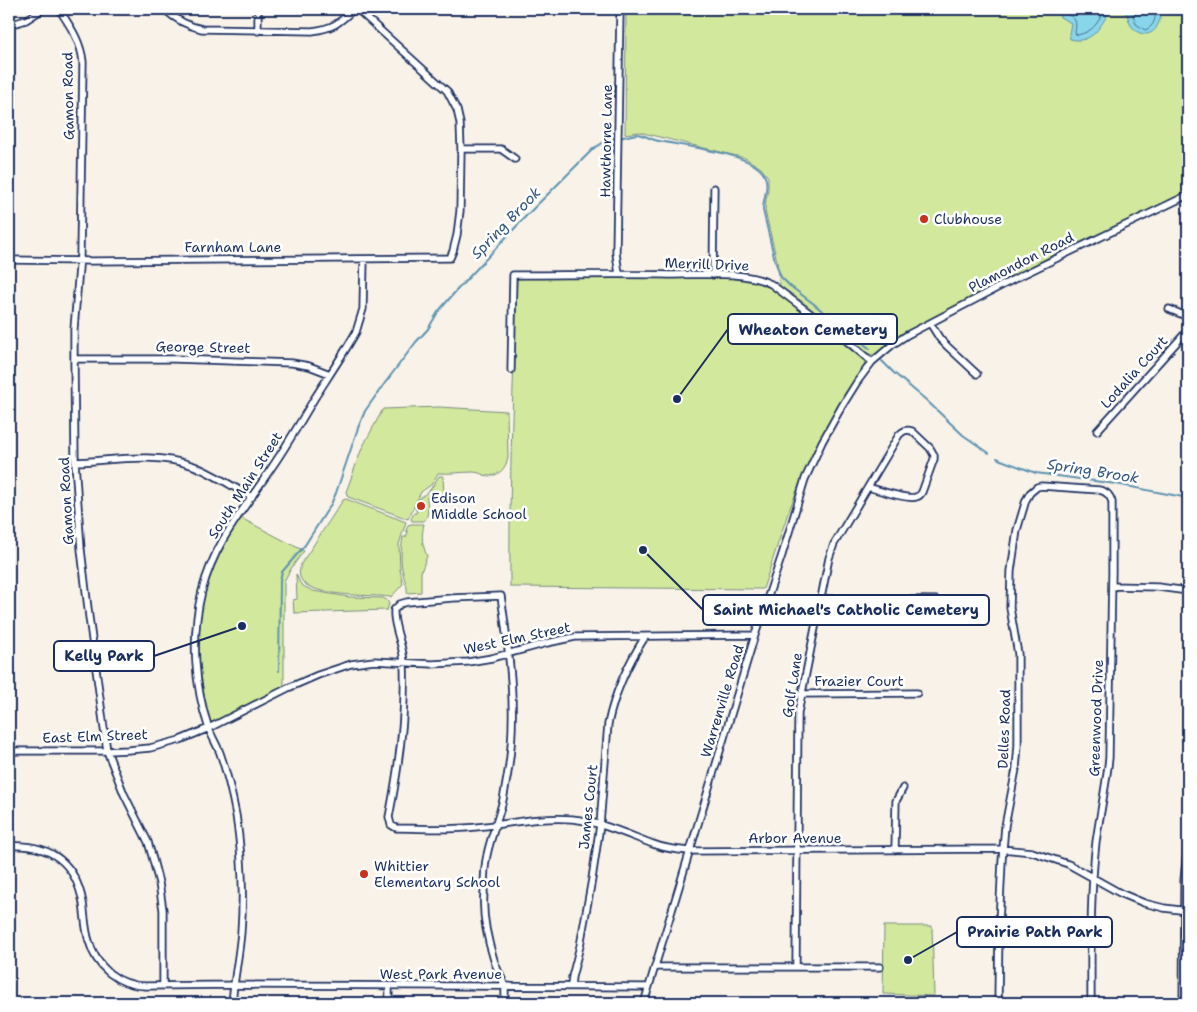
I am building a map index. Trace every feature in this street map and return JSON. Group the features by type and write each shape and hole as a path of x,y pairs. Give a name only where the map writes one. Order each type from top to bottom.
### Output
{"street":[{"path":"9,25 26,20 43,9"},
{"name":"Gamon Road","path":"59,9 77,39 83,62 80,260 74,329 74,359 76,462 84,583 107,751 124,794 148,842 157,871 163,910 163,986"},
{"path":"164,9 179,21 207,30 312,32 339,23 356,9 446,91 454,102 459,116 461,149 501,149 515,159"},
{"path":"258,9 258,30"},
{"name":"Hawthorne Lane","path":"619,274 616,253 620,9"},
{"name":"Farnham Lane","path":"9,260 450,258 457,235 460,211 461,149"},
{"path":"713,275 714,188"},
{"name":"Plamondon Road","path":"872,362 892,345 930,323 1035,268 1188,195"},
{"name":"South Main Street","path":"232,1003 240,940 242,902 240,849 236,815 228,781 220,753 209,728 202,699 196,658 196,628 200,602 215,554 228,530 271,470 352,340 362,317 364,259"},
{"name":"Merrill Drive","path":"511,370 513,275 619,274 752,277 771,284 872,362"},
{"path":"1169,309 1188,317"},
{"path":"930,323 940,339 977,374"},
{"name":"Lodalia Court","path":"1098,431 1188,330"},
{"name":"George Street","path":"74,359 183,359 284,362 308,366 330,374"},
{"name":"Warrenville Road","path":"644,1003 755,635 800,494 822,442 857,382 872,362"},
{"name":"Golf Lane","path":"796,967 798,714 829,558 834,544 899,435 905,430 912,431 930,448 934,455 919,496 911,498 868,487"},
{"path":"76,462 145,458 185,463 200,469 252,498"},
{"name":"Greenwood Drive","path":"1034,489 1041,486 1099,490 1106,492 1112,502 1109,758 1096,842 1092,896 1091,1003"},
{"name":"Delles Road","path":"998,1003 1000,892 1003,849 1018,745 1018,654 1010,608 1010,571 1014,542 1026,500 1034,489"},
{"path":"1112,586 1158,587 1188,591"},
{"path":"404,663 403,648 394,615 394,610 400,604 452,598 501,596 510,654 513,696 512,736 504,793 486,861 483,894 485,921 498,972 505,986 505,1003"},
{"path":"766,602 936,600"},
{"name":"West Elm Street","path":"209,728 318,675 362,662 457,663 510,654 575,637 755,635"},
{"name":"James Court","path":"571,986 589,897 600,825 608,724 611,710 622,677 635,652 646,637"},
{"name":"Arbor Avenue","path":"404,663 404,712 401,746 389,817 391,825 396,828 450,829 554,818 573,819 614,828 672,850 1003,849 1032,852 1068,864 1120,893 1144,903 1186,911"},
{"name":"Frazier Court","path":"801,694 917,693"},
{"name":"East Elm Street","path":"9,751 134,750 160,746 209,728"},
{"path":"895,850 896,801 903,788"},
{"path":"1184,999 1186,911 1184,880 1188,841"},
{"name":"West Park Avenue","path":"9,846 38,848 64,862 78,885 84,906 88,940 92,952 102,968 118,980 132,985 648,987"},
{"path":"655,967 880,967"},
{"path":"389,986 389,1003"}],"green space":[{"path":"626,9 1188,9 1188,192 1049,257 901,335 878,353 873,355 866,353 803,302 780,286 777,261 765,211 768,177 761,168 745,158 639,132 625,134"},
{"path":"551,277 738,278 753,280 765,284 774,290 864,360 864,368 846,392 805,470 788,513 763,589 510,587 511,471 517,279"},
{"path":"439,407 507,411 508,458 502,470 493,476 474,472 438,473 432,484 421,492 408,519 348,497 346,492 362,448 383,409"},
{"path":"439,476 443,476 444,496 427,497 428,513 426,519 424,521 412,521 411,519 414,513 416,513 417,510 415,509 420,498 430,490"},
{"path":"346,499 406,522 399,544 400,570 403,584 391,597 325,592 306,585 300,577 301,564 343,500"},
{"path":"239,517 304,551 284,581 284,687 211,725 203,688 200,662 200,622 205,595 215,562"},
{"path":"424,524 422,540 427,556 421,572 421,592 407,593 401,564 401,550 403,537 406,537 408,525"},
{"path":"296,574 303,586 313,591 349,597 383,598 389,604 387,610 294,613 293,600 297,599"},
{"path":"884,926 932,926 934,996 883,994"}],"water":[{"path":"1058,9 1111,9 1095,32 1085,39 1078,40 1070,39 1071,23 1060,17"},
{"path":"1120,9 1160,9 1161,15 1154,31 1143,34 1133,28 1126,13"}],"waterway":[{"name":"Spring Brook","path":"279,671 280,580 282,572 305,545 331,504 365,411 416,342 428,329 438,312 456,291 528,214 594,148 604,142 637,134 656,140 731,155 756,166 763,173 766,182 763,210 775,261 781,277 870,349"},
{"name":"Spring Brook","path":"882,361 963,435 989,453"},
{"name":"Spring Brook","path":"997,458 1036,473 1116,484 1188,498"}],"place":[{"name":"Clubhouse","path":"924,219"},
{"name":"Wheaton Cemetery","path":"677,399"},
{"name":"Edison Middle School","path":"421,506"},
{"name":"Saint Michael's Catholic Cemetery","path":"643,550"},
{"name":"Kelly Park","path":"242,626"},
{"name":"Whittier Elementary School","path":"364,874"},
{"name":"Prairie Path Park","path":"908,960"}]}
